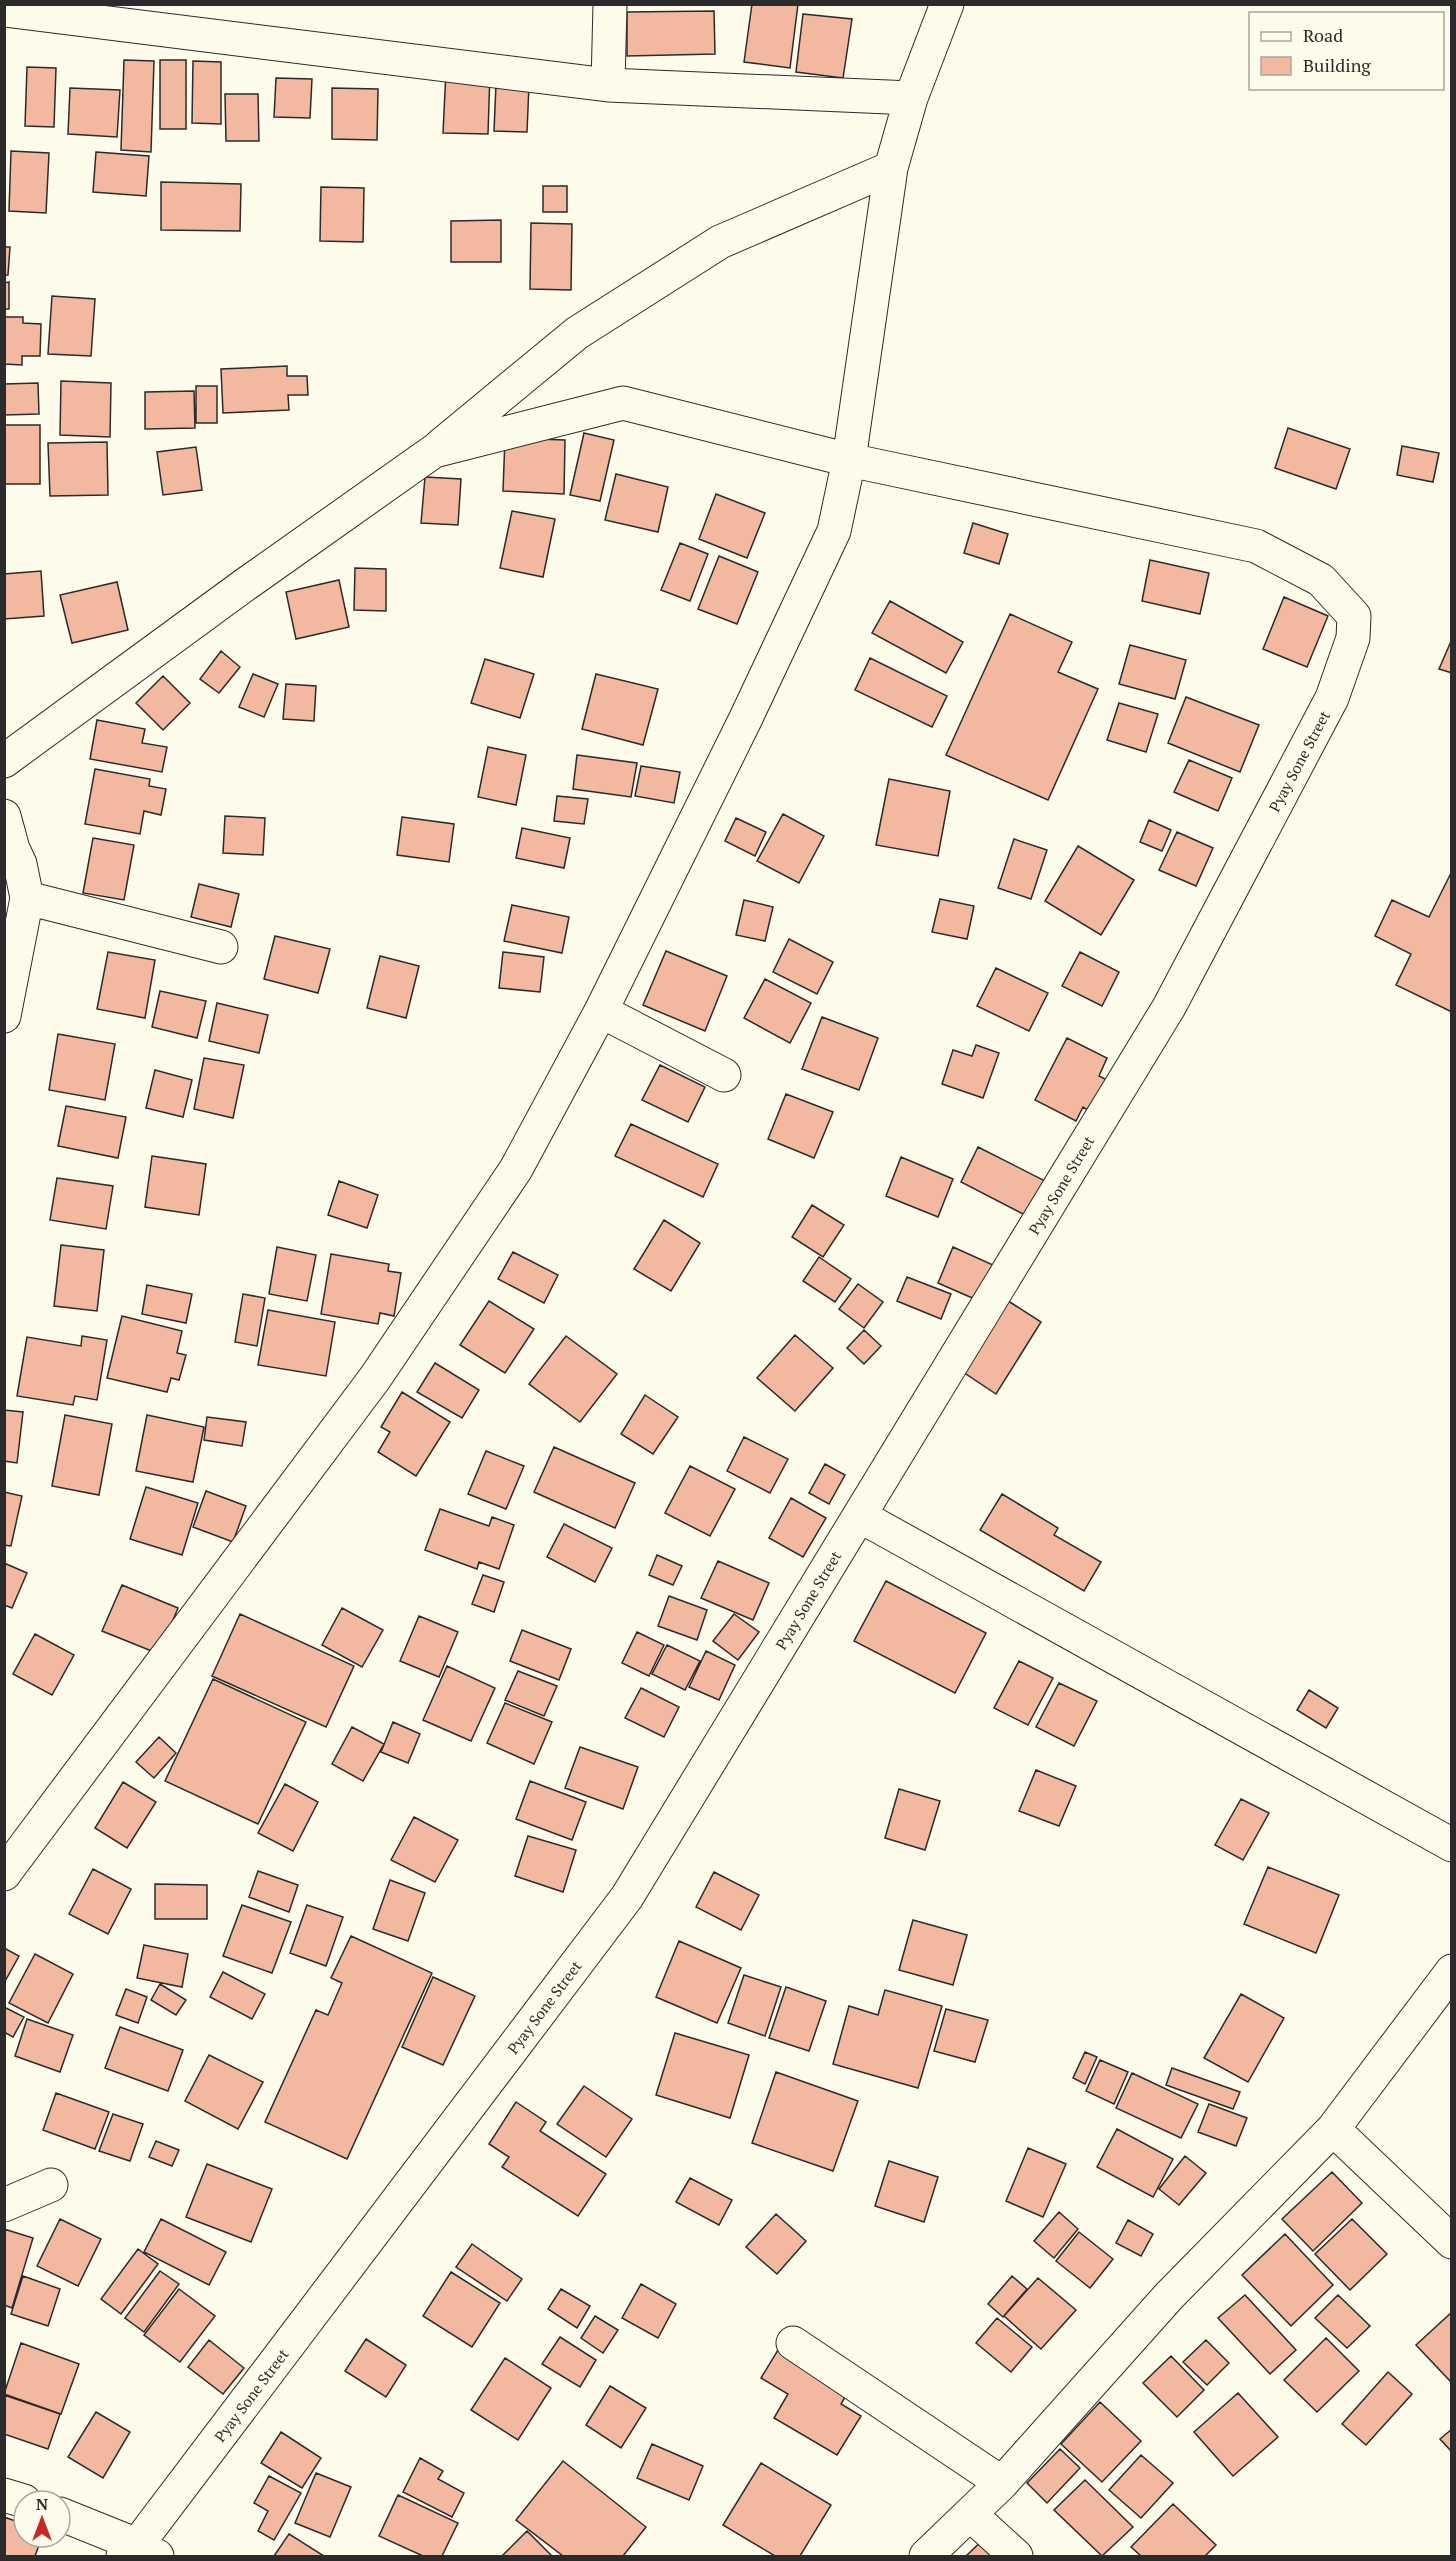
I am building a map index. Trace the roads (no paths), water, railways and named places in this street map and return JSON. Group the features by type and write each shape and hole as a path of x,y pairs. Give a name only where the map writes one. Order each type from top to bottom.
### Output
{"street":[{"path":"608,85 610,4"},
{"path":"4,1874 375,1378 516,1169 601,1011 834,531 849,460 891,168 911,98 947,4"},
{"path":"4,10 608,85 911,98"},
{"path":"4,761 246,584 434,451 577,333 720,242 891,168"},
{"path":"434,451 623,403 849,460"},
{"name":"Pyay Sone Street","path":"139,2552 627,1897 1169,1007 1332,698 1353,638 1354,616 1322,580 1256,546 849,460"},
{"path":"4,816 13,849 20,864 27,898 4,1016"},
{"path":"27,898 221,947"},
{"path":"601,1011 724,1075"},
{"path":"860,1515 1452,1845"},
{"path":"926,2556 1002,2483 1169,2296 1333,2128 1452,1971"},
{"path":"1333,2128 1452,2242"},
{"path":"4,2205 51,2185"},
{"path":"793,2343 1002,2483"},
{"path":"971,2515 1016,2556"},
{"path":"72,2520 139,2552"}]}
